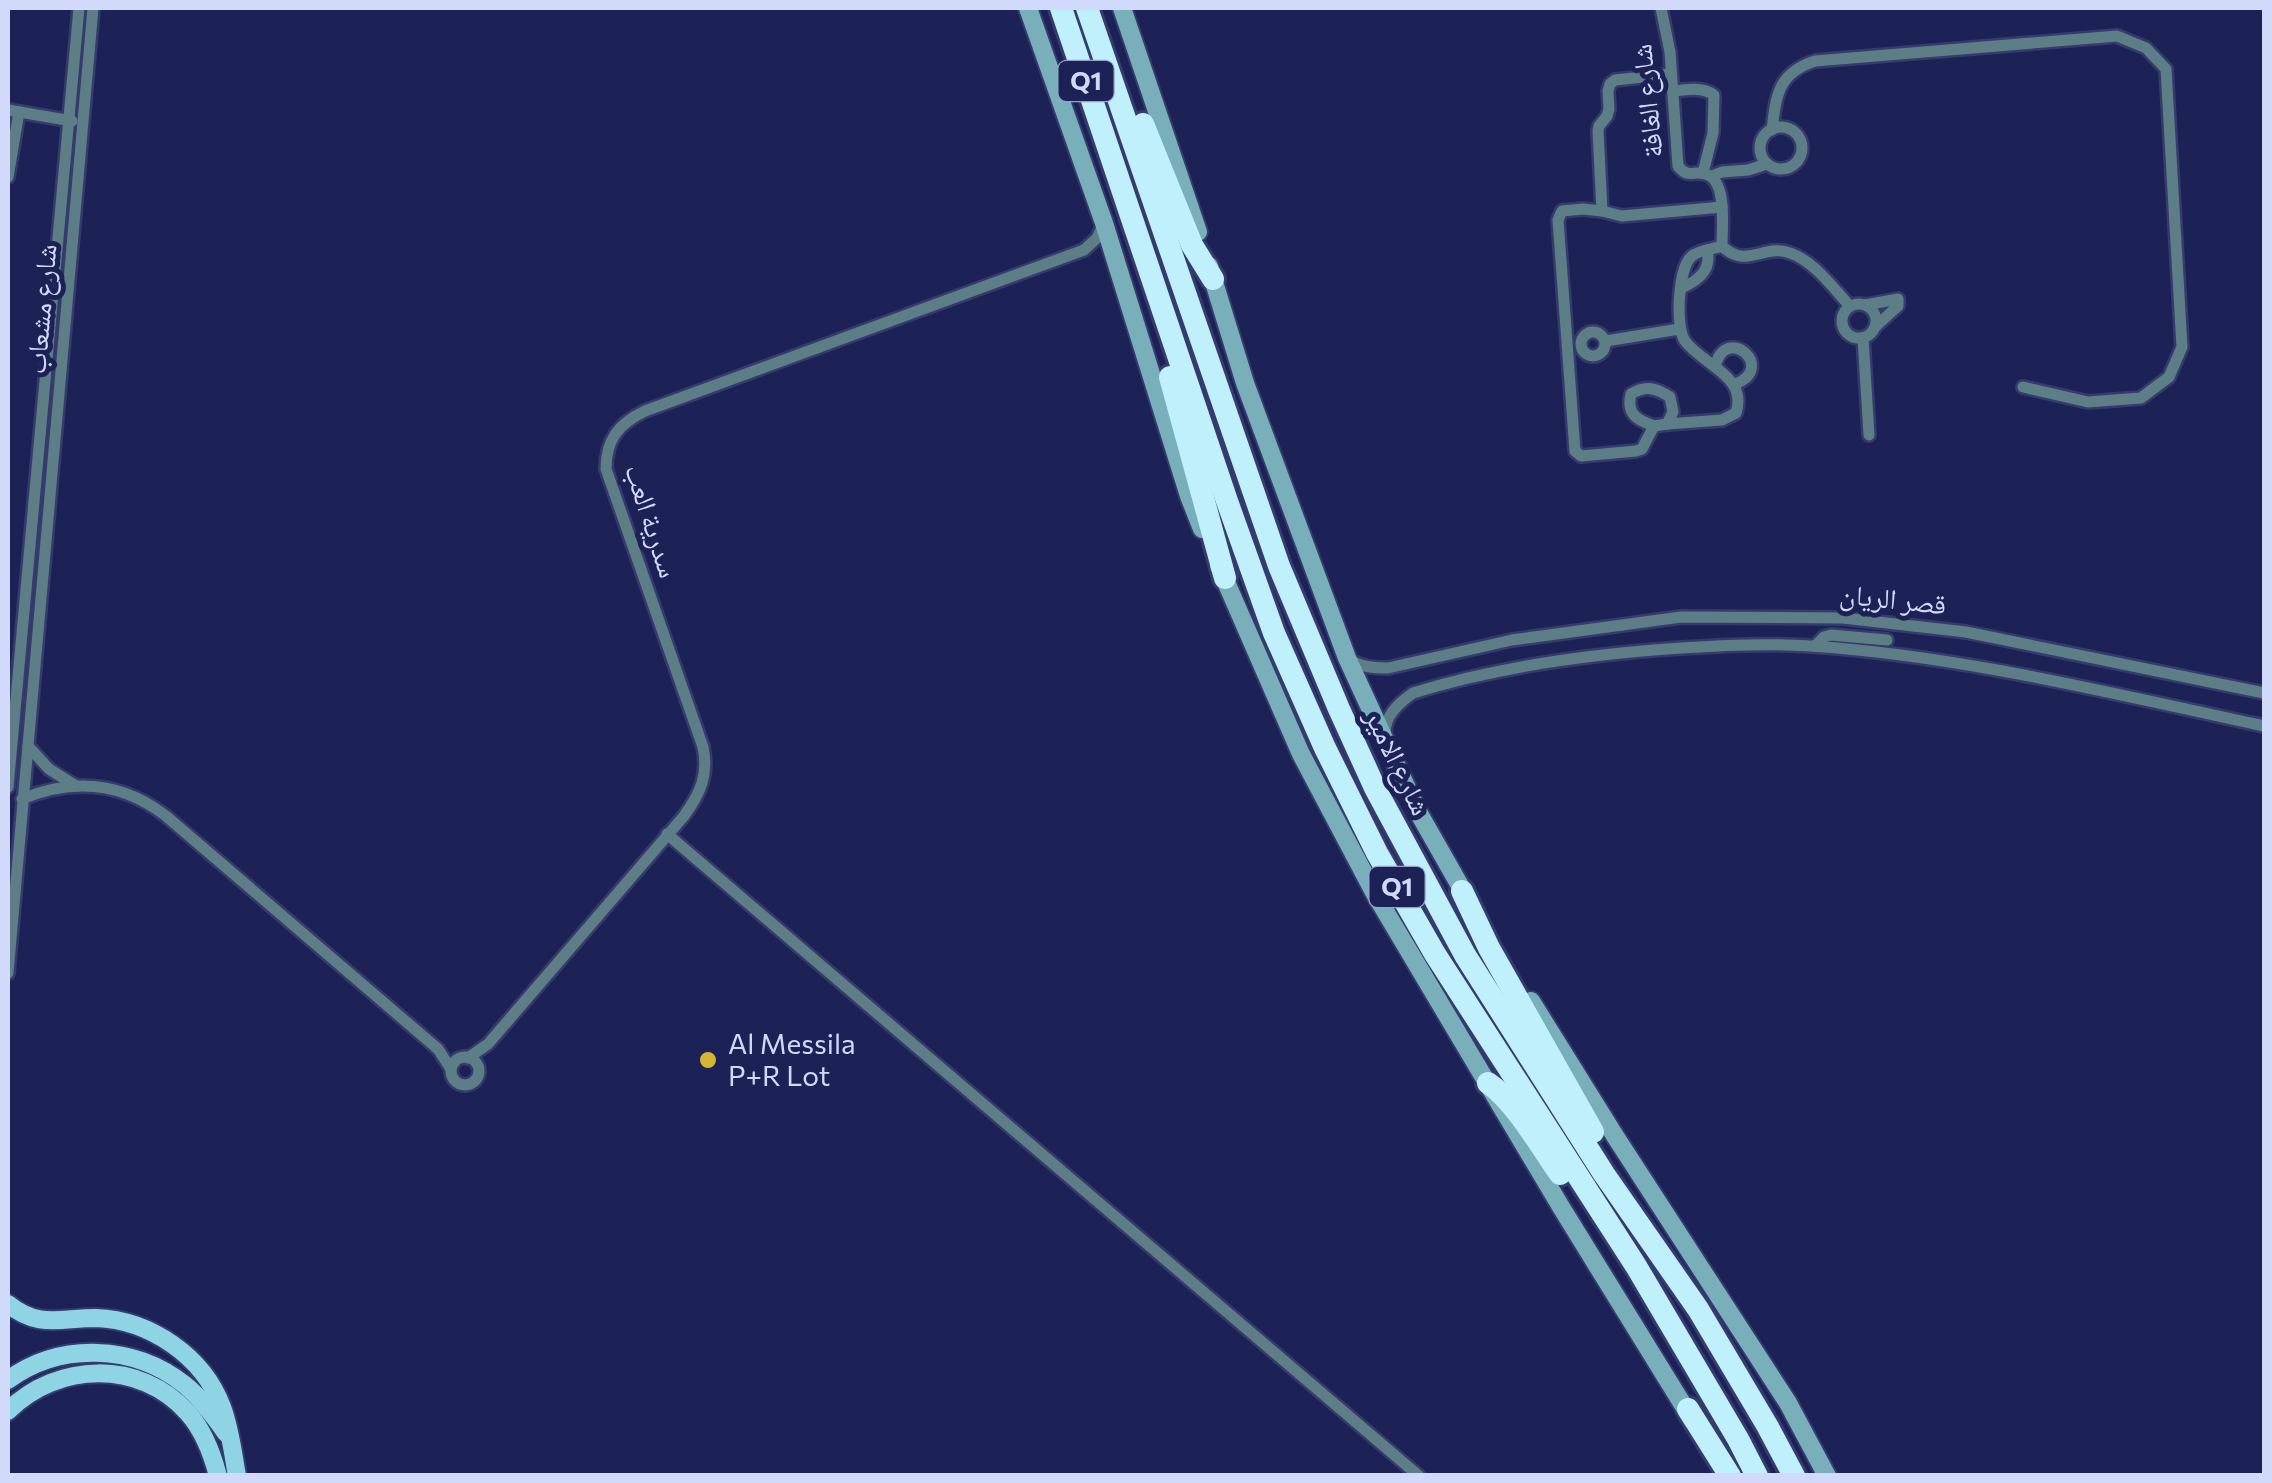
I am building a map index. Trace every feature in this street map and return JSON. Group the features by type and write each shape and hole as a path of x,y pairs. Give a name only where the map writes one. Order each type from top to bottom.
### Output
{"highway":[{"name":"Q1","path":"1061,8 1226,502 1274,633 1325,748 1378,853 1436,954 1636,1266 1757,1476"},
{"name":"شارع الامير","path":"1086,8 1278,566 1375,788 1465,955 1604,1174 1698,1308 1794,1476"},
{"path":"1099,47 1140,118 1192,245 1213,278"},
{"path":"1141,247 1152,308 1225,578"},
{"path":"1462,891 1489,948 1595,1136 1604,1174"},
{"path":"1488,1083 1510,1103 1608,1241 1636,1266"},
{"path":"1688,1410 1730,1476"}],"main road":[{"path":"1028,8 1104,223 1189,496 1301,754 1393,926 1688,1410 1719,1476"},
{"name":"شارع الامير","path":"1122,8 1245,383 1346,658 1385,744 1462,891 1788,1402 1826,1476"},
{"path":"8,1304 24,1316 41,1321 100,1318 142,1327 188,1357 208,1380 224,1412 237,1476"},
{"path":"8,1380 26,1368 62,1356 103,1352 131,1357 160,1368 187,1386 230,1438"},
{"path":"8,1410 35,1388 62,1377 106,1373 137,1379 186,1410 203,1434 218,1476"}],"street":[{"name":"شارع مشعاب","path":"8,974 56,430 76,121 79,8"},
{"name":"شارع مشعاب","path":"8,787 41,429 76,121 93,8"},
{"name":"شارع الغافة","path":"1661,8 1670,52 1678,166 1681,172 1708,175 1718,185 1722,246"},
{"path":"1772,130 1780,88 1791,74 1816,60 2118,36 2146,48 2166,70 2182,347 2169,378 2141,398 2088,402 2023,387"},
{"path":"1602,211 1598,131 1610,109 1610,84 1615,80 1671,74"},
{"path":"1672,91 1698,89 1714,96 1708,175 1768,164"},
{"path":"8,177 13,111 76,121"},
{"path":"1784,128 1794,132 1801,142 1801,154 1795,164 1784,168 1768,164 1760,148 1763,137 1784,128"},
{"path":"1722,206 1622,216 1602,211 1562,211 1558,220 1575,452 1581,456 1640,451 1661,425 1722,420 1736,413 1740,400 1734,384 1694,351 1679,329 1682,288 1691,257 1722,246 1745,258 1778,250 1790,252 1805,261 1850,306"},
{"path":"1084,250 1097,238 1104,223"},
{"path":"1084,250 1115,259"},
{"name":"سدرية العب","path":"460,1062 488,1044 693,803 705,777 706,761 606,469 610,439 619,427 644,412 1084,250"},
{"path":"1682,288 1702,274 1709,258 1707,250"},
{"path":"1898,299 1898,306 1870,334 1862,338 1851,336 1843,327 1843,315 1850,306 1865,305 1898,299"},
{"path":"1865,305 1874,311 1876,326"},
{"path":"1606,341 1679,329"},
{"path":"1862,338 1869,435"},
{"path":"1715,367 1725,350 1736,348 1746,352 1751,372 1745,380 1734,384"},
{"path":"41,429 56,430"},
{"path":"27,578 43,579"},
{"name":"قصر الريان","path":"1385,744 1384,728 1390,715 1413,693 1512,655 1681,618 1843,618 1966,632 2264,693"},
{"path":"1886,622 1888,647"},
{"name":"قصر الريان","path":"1346,658 1372,668 1388,668 1512,655 1724,646 1888,647 2264,726"},
{"path":"28,746 49,770 76,786"},
{"path":"22,799 76,786 124,792 154,807 438,1049 460,1062 476,1063 478,1078 466,1085 455,1081 460,1062"},
{"path":"667,834 1419,1476"},
{"name":"سدرية العب","path":"478,1067 488,1044"}],"place":[{"name":"Al Messila P+R Lot","path":"708,1060"}]}
